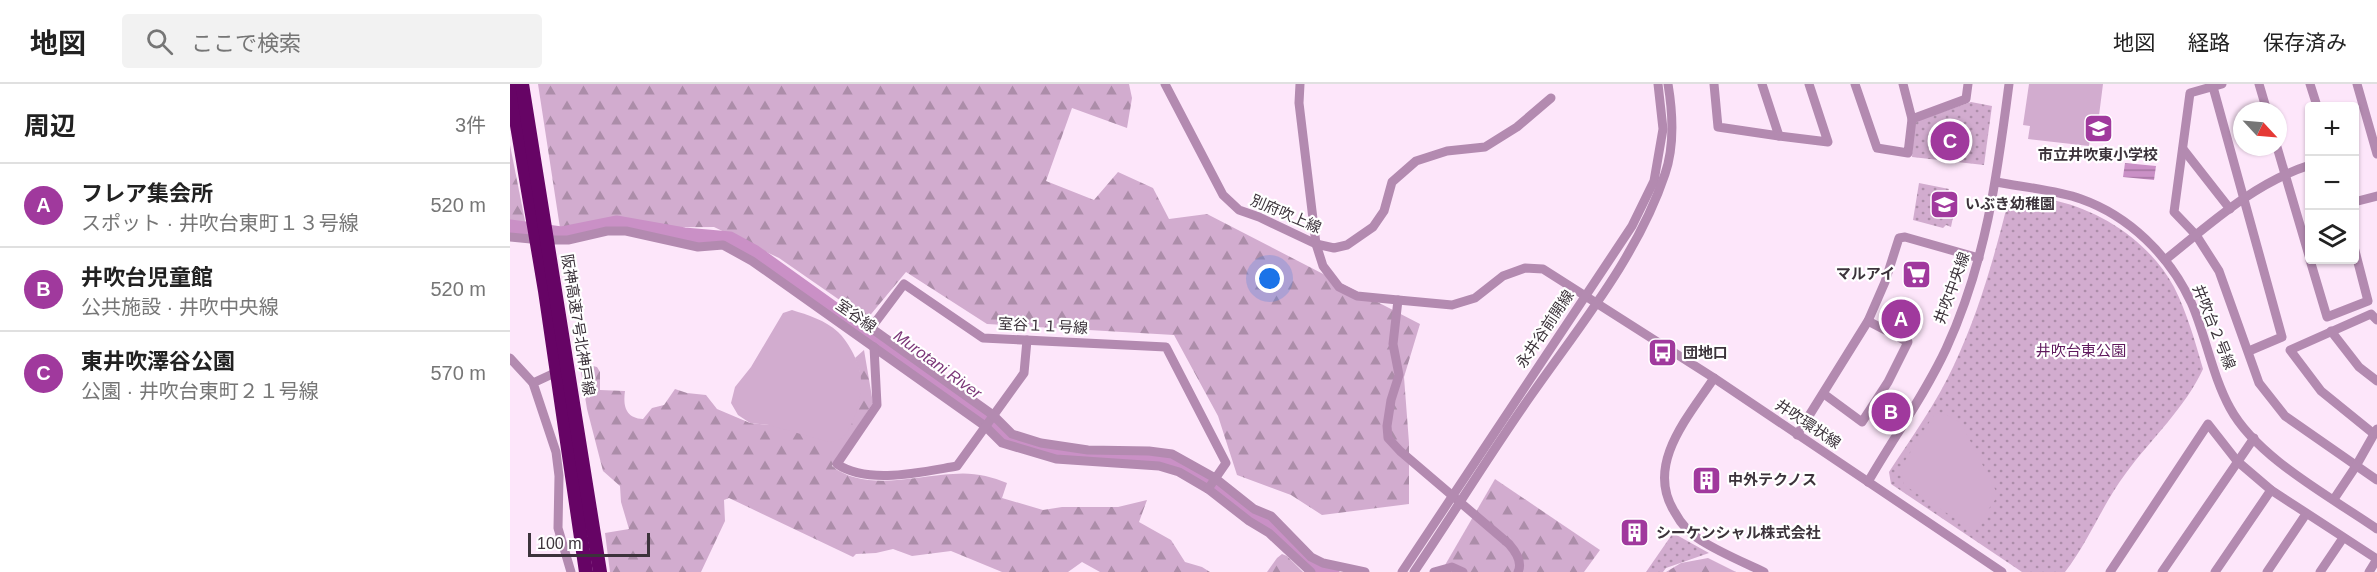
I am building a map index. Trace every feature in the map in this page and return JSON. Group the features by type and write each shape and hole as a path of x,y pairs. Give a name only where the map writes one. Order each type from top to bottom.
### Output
{"highway":[{"name":"阪神高速7号北神戸線","path":"510,84 537,209"},
{"name":"阪神高速7号北神戸線","path":"522,84 537,209 564,378 600,572"},
{"name":"阪神高速7号北神戸線","path":"564,378 586,572"}],"street":[{"name":"別府吹上線","path":"1165,84 1223,195 1239,210 1316,244 1334,248 1347,245 1372,227 1384,211 1392,182 1416,161 1447,151 1485,147 1517,126 1551,99"},
{"name":"井吹環状線","path":"1300,84 1299,103 1316,244 1323,266 1339,287 1357,296 1452,305 1475,298 1503,276 1525,268 1543,269 1714,378 2002,572"},
{"name":"永井谷前開線","path":"1414,572 1586,295 1632,226 1654,181 1663,129 1658,84"},
{"name":"永井谷前開線","path":"1402,572 1504,426 1596,302 1650,216 1666,171 1673,130 1668,84"},
{"path":"1714,84 1718,127 1828,142 1809,84"},
{"path":"1762,84 1779,136"},
{"path":"1855,84 1877,148 1908,153 1912,119 1903,84"},
{"path":"1912,119 1966,99 1968,84"},
{"name":"井吹中央線","path":"1868,482 1919,401 1946,348 1979,258 1996,183 2009,84"},
{"path":"2259,84 2264,102"},
{"path":"2310,84 2315,102"},
{"path":"2357,84 2377,154"},
{"path":"2249,351 2282,337 2244,198 2218,85 2190,93 2174,212 2196,236 2219,271 2259,383 2285,416 2377,480"},
{"path":"2183,149 2230,209"},
{"path":"2280,156 2305,242"},
{"path":"2165,260 2244,198 2285,173 2305,167"},
{"name":"井吹台２号線","path":"1996,183 2079,198 2108,210 2139,232 2165,260 2191,302 2231,410 2278,462 2377,529"},
{"path":"2359,201 2377,196"},
{"name":"室谷線","path":"510,237 568,240 608,231 626,231 698,247 723,245 752,261 874,347 984,426 1002,443 1056,459 1159,466 1179,472 1208,489 1269,533 1311,572"},
{"path":"1797,435 1868,321 1885,282 1899,238 1905,237 1979,258"},
{"path":"533,383 563,369 541,240"},
{"path":"2311,264 2326,317 2368,301 2359,264"},
{"name":"室谷１１号線","path":"904,284 983,338 1027,340 1166,346 1226,463 1215,478 1172,454 1149,451 1088,450 1041,443 1012,434 993,415 870,328 904,284"},
{"path":"1398,300 1394,344 1399,375 1391,400 1387,426 1389,438 1400,451 1509,544 1517,554 1520,568 1518,572"},
{"path":"2334,499 2376,431 2321,391 2290,350 2371,314 2377,320"},
{"path":"1824,394 1862,422 1888,382 1908,342 1868,321"},
{"path":"2331,331 2359,367 2377,381"},
{"path":"874,347 877,405 837,464 847,471 895,476 957,466 1024,373 1027,340"},
{"path":"510,358 533,383 556,452 559,476 558,528 571,572"},
{"path":"1714,378 1678,433 1665,461 1664,486 1670,505 1683,527 1701,541 1764,572"},
{"path":"2110,572 2208,424 2237,461 2271,490 2377,559 2369,572"},
{"path":"2162,572 2254,438"},
{"path":"1208,489 1215,478 1254,509 1271,516 1311,557 1323,563 1365,572"},
{"path":"2215,572 2271,490"},
{"path":"2267,572 2306,514"},
{"path":"2320,572 2343,538"},
{"path":"1434,572 1452,567 1463,572"}],"green space":[{"path":"538,84 1129,84 1132,98 1127,128 1072,108 1046,181 1094,200 1118,172 1153,188 1169,219 1207,214 1420,324 1404,377 1409,443 1409,504 1322,515 1291,495 1237,475 1218,416 1174,335 987,324 906,272 867,319 779,258 714,227 560,228"},
{"path":"2029,84 2103,84 2096,139 2090,138 2089,146 2028,139 2030,126 2023,125"},
{"path":"1971,102 1992,106 1984,165 1912,157 1914,126 1917,121"},
{"path":"510,145 526,226 510,220"},
{"path":"1919,183 1949,189 1947,200 1956,202 1951,227 1946,225 1943,228 1913,220"},
{"name":"井吹台東公園","path":"2016,196 2052,200 2075,206 2109,222 2139,244 2153,257 2174,287 2187,317 2203,369 2187,397 2117,485 2065,572 2022,572 1891,484 1889,472 1932,406 1954,365 1985,285 2008,202"},
{"path":"792,310 816,318 838,332 852,350 857,362 861,379 858,407 847,432 839,440 829,442 769,425 750,423 738,415 731,403 735,387 751,367 783,313"},
{"path":"864,350 873,403 832,466 845,474 859,478 890,481 938,475 981,475 1007,483 1002,498 1043,510 1062,507 1118,507 1147,500 1139,522 1171,540 1185,562 1210,572 1100,572 1082,562 1068,572 1002,572 951,551 912,556 893,549 856,554 853,557 729,498 724,500 725,521 701,572 610,572 605,533 629,529 621,502 620,486 603,471 587,409 580,366 585,364 597,367 600,372 600,390 625,391 626,410 637,418 643,419 652,408 664,405 675,389 706,395 717,409 750,423 769,425 860,373 855,358"},
{"path":"1935,413 1947,415 1961,423 1997,493 1997,497 1979,523 1971,529 1904,485 1901,467"},
{"path":"1495,479 1600,550 1584,572 1441,572"},
{"path":"1673,533 1709,553 1666,568 1663,572 1646,572"},
{"path":"1282,554 1287,556 1303,572 1267,572"},
{"path":"1708,558 1736,572 1666,572 1681,563"}],"shaded area":[{"path":"2125,163 2156,166 2154,180 2123,177"}],"waterway":[{"name":"Murotani River","path":"510,227 561,234 616,223 684,235 730,239 754,252 965,403 1008,437 1041,449 1077,456 1157,457 1176,463 1218,487 1276,531 1311,565 1332,572"}],"place":[{"name":"市立井吹東小学校","path":"2098,128"},
{"name":"東井吹澤谷公園","path":"1950,141"},
{"name":"いぶき幼稚園","path":"1944,204"},
{"name":"マルアイ","path":"1916,274"},
{"name":"フレア集会所","path":"1901,319"},
{"name":"団地口","path":"1662,353"},
{"name":"井吹台児童館","path":"1891,412"},
{"name":"中外テクノス","path":"1707,480"},
{"name":"シーケンシャル株式会社","path":"1635,533"}]}
